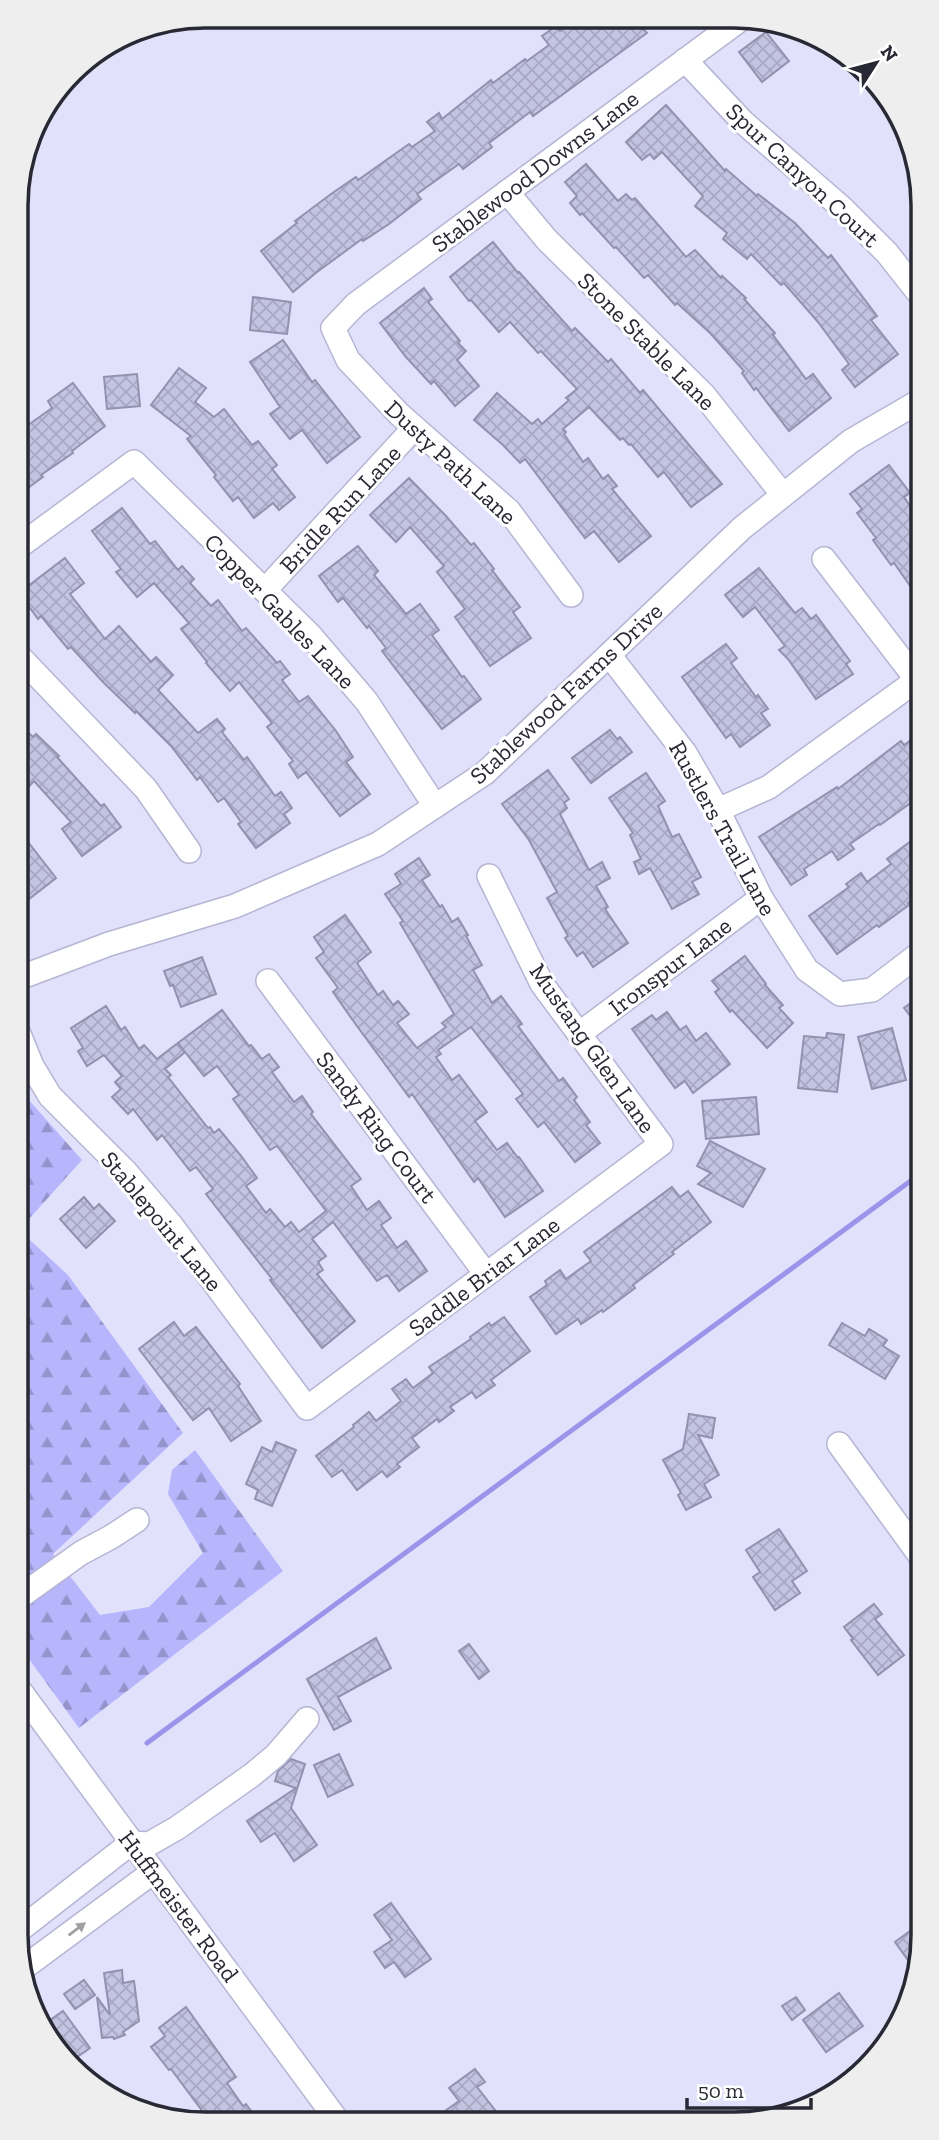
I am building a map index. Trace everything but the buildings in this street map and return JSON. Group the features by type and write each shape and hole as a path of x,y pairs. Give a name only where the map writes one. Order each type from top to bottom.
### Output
{"street":[{"name":"Stablewood Downs Lane","path":"333,328 356,304 729,28"},
{"name":"Spur Canyon Court","path":"685,60 743,122 841,207 887,253 911,283"},
{"name":"Stone Stable Lane","path":"507,192 547,240 704,396 783,495"},
{"name":"Dusty Path Lane","path":"333,328 348,360 399,414 509,511 571,595"},
{"name":"Stablewood Farms Drive","path":"28,975 108,944 235,906 377,844 485,772 742,528 851,441 911,406"},
{"name":"Bridle Run Lane","path":"265,590 414,428"},
{"name":"Copper Gables Lane","path":"28,540 134,462 310,635 367,702 435,806"},
{"path":"824,559 911,672"},
{"name":"Rustlers Trail Lane","path":"610,656 685,753 718,810 761,898 807,970 840,994 872,990 911,960"},
{"path":"28,666 146,789 189,851"},
{"path":"718,810 769,788 911,684"},
{"name":"Mustang Glen Lane","path":"489,876 542,984 661,1144"},
{"name":"Ironspur Lane","path":"579,1034 761,898"},
{"name":"Sandy Ring Court","path":"268,981 486,1274"},
{"name":"Stablepoint Lane","path":"28,1056 50,1096 126,1172 172,1226 307,1408"},
{"name":"Saddle Briar Lane","path":"307,1408 661,1144"},
{"path":"839,1444 911,1542"},
{"path":"28,1591 80,1553 137,1520"},
{"name":"Huffmeister Road","path":"28,1702 331,2112"},
{"path":"28,1923 131,1843 149,1844 177,1828 252,1775 276,1755 307,1718"},
{"path":"31,1962 153,1872"}],"green space":[{"path":"28,1099 82,1160 28,1220"},
{"path":"28,1238 68,1275 183,1433 53,1554 100,1615 149,1607 203,1553 168,1494 172,1470 195,1450 283,1571 79,1728 28,1658"}],"waterway":[{"path":"147,1743 911,1181"}]}
